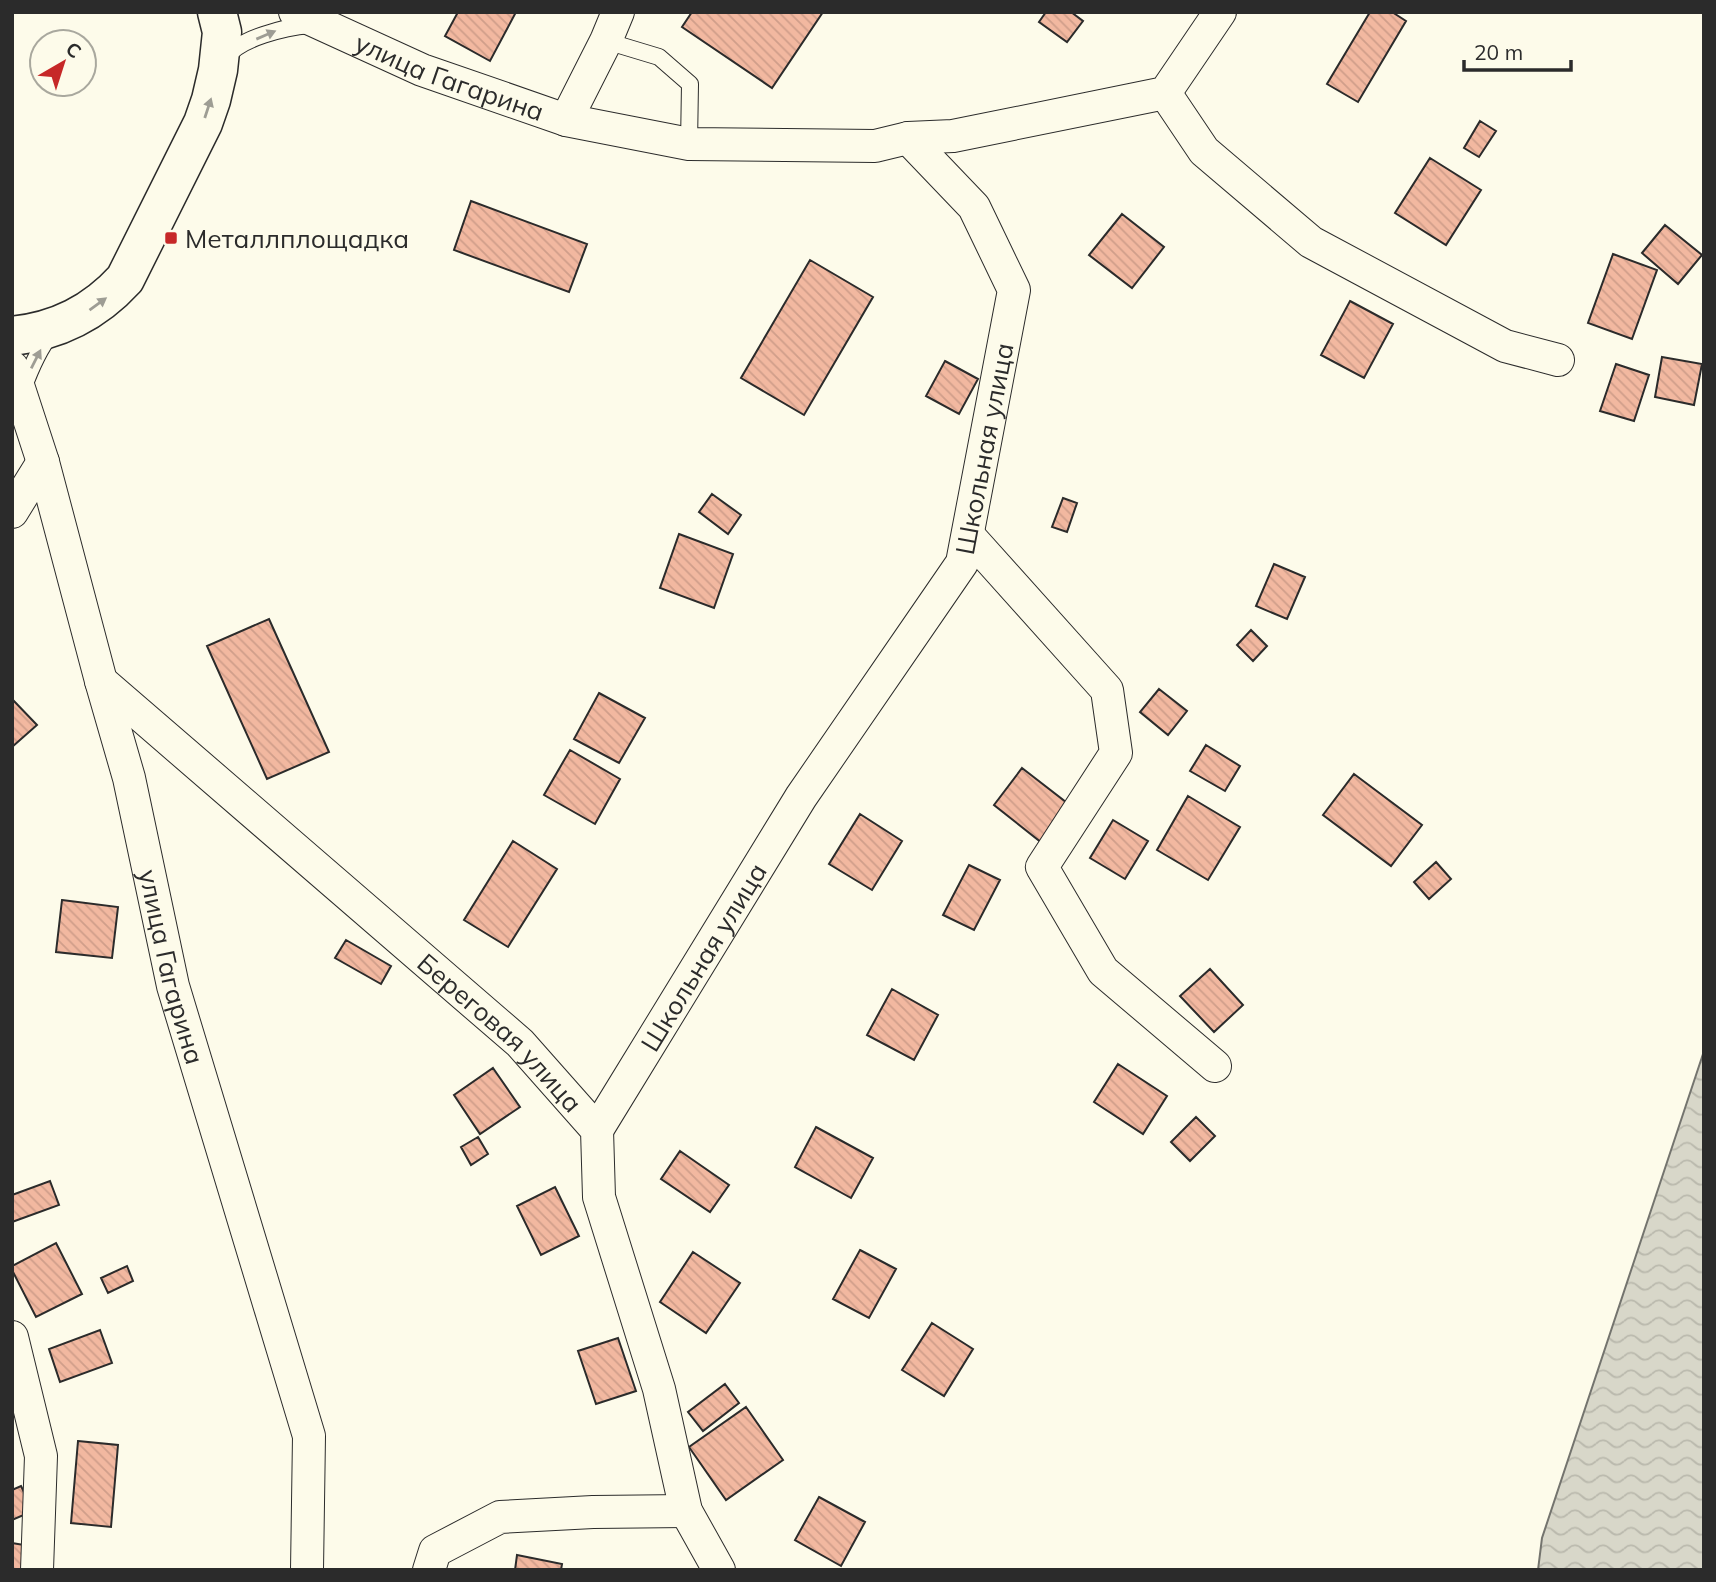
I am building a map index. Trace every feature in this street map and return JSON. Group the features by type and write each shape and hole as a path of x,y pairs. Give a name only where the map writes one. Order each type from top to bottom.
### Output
{"street":[{"path":"12,336 57,327 88,312 112,294 125,279 203,123 211,100 222,32 217,12"},
{"name":"улица Гагарина","path":"295,12 422,70 566,120 689,144 875,146 908,138"},
{"path":"566,120 618,12"},
{"path":"908,138 953,136 1165,93 1220,12"},
{"path":"1165,93 1205,152 1311,242 1505,346 1558,360"},
{"name":"Школьная улица","path":"597,1130 801,797 962,564 1014,290 974,207 908,138"},
{"name":"улица Гагарина","path":"17,381 43,462 101,681 130,778 173,986 309,1436 307,1570"},
{"path":"12,512 43,462"},
{"path":"968,535 1107,690 1116,753 1042,867 1103,971 1215,1066"},
{"name":"Береговая улица","path":"101,681 520,1043 597,1130 599,1197 659,1390 686,1511 719,1570"},
{"path":"12,1337 41,1456 37,1570"},
{"path":"429,1570 435,1551 500,1517 686,1511"}],"lane":[{"path":"218,69 229,53 240,45 275,31 309,25 324,26"},
{"path":"606,41 659,57 690,84 689,144"},
{"path":"17,381 28,375 45,342 57,327"}],"water":[{"path":"1704,1051 1704,1570 1538,1570 1542,1538"}],"building":[{"path":"458,12 516,12 490,61 445,36"},
{"path":"692,12 823,12 772,88 682,27"},
{"path":"1046,12 1071,12 1083,21 1067,42 1039,22"},
{"path":"1370,12 1392,12 1406,21 1358,102 1327,84"},
{"path":"1480,121 1496,131 1479,157 1464,148"},
{"path":"1430,158 1481,190 1446,245 1395,213"},
{"path":"471,201 587,244 569,292 454,250"},
{"path":"1122,214 1164,247 1132,288 1089,255"},
{"path":"1665,225 1702,255 1678,284 1642,253"},
{"path":"1613,254 1657,270 1632,339 1588,323"},
{"path":"810,260 873,297 804,415 741,378"},
{"path":"1350,301 1393,324 1364,378 1321,355"},
{"path":"1662,357 1702,364 1694,405 1655,397"},
{"path":"945,361 978,379 959,414 926,396"},
{"path":"1616,364 1649,375 1634,421 1600,411"},
{"path":"712,494 741,515 728,534 699,512"},
{"path":"1063,498 1077,503 1067,532 1052,527"},
{"path":"679,534 733,554 714,608 660,588"},
{"path":"1274,564 1305,577 1287,619 1256,606"},
{"path":"269,619 329,752 267,779 207,646"},
{"path":"1251,630 1267,646 1253,661 1237,645"},
{"path":"1159,689 1187,711 1168,735 1140,712"},
{"path":"599,693 645,718 619,763 574,739"},
{"path":"12,699 37,725 12,747"},
{"path":"1206,745 1240,766 1225,791 1190,771"},
{"path":"570,750 620,779 595,824 544,795"},
{"path":"1022,768 1071,806 1042,843 994,805"},
{"path":"1354,774 1422,825 1391,866 1323,815"},
{"path":"1188,796 1240,827 1208,880 1157,850"},
{"path":"860,814 902,841 872,890 829,864"},
{"path":"1113,820 1148,841 1125,879 1090,858"},
{"path":"513,841 557,869 508,947 464,920"},
{"path":"1436,862 1451,879 1429,899 1414,882"},
{"path":"969,865 1000,880 974,930 943,915"},
{"path":"62,900 118,907 112,958 56,952"},
{"path":"346,940 391,966 381,984 335,958"},
{"path":"1210,969 1243,1005 1214,1032 1180,996"},
{"path":"892,989 938,1015 914,1060 867,1035"},
{"path":"1118,1064 1167,1096 1143,1134 1094,1102"},
{"path":"493,1068 520,1107 480,1134 454,1095"},
{"path":"1196,1117 1215,1136 1190,1161 1171,1142"},
{"path":"816,1127 873,1158 851,1198 795,1167"},
{"path":"478,1137 488,1154 471,1165 461,1147"},
{"path":"680,1151 729,1185 710,1212 661,1179"},
{"path":"50,1181 59,1205 12,1222 12,1195"},
{"path":"555,1187 579,1236 541,1255 517,1206"},
{"path":"56,1243 82,1294 36,1317 12,1266"},
{"path":"860,1250 896,1269 869,1318 833,1299"},
{"path":"693,1252 740,1283 706,1333 660,1302"},
{"path":"127,1266 133,1281 108,1293 101,1278"},
{"path":"932,1323 973,1349 944,1396 902,1370"},
{"path":"100,1330 112,1363 60,1382 49,1349"},
{"path":"618,1338 636,1391 596,1404 578,1351"},
{"path":"725,1384 739,1403 703,1431 688,1412"},
{"path":"746,1407 783,1460 726,1500 689,1447"},
{"path":"78,1441 118,1445 111,1527 71,1523"},
{"path":"21,1486 33,1511 12,1520 12,1490"},
{"path":"819,1497 865,1522 841,1566 795,1540"},
{"path":"12,1543 36,1547 31,1570 12,1570"},
{"path":"517,1555 562,1564 561,1570 515,1570"}],"place":[{"name":"Металлплощадка","path":"171,238"}]}
